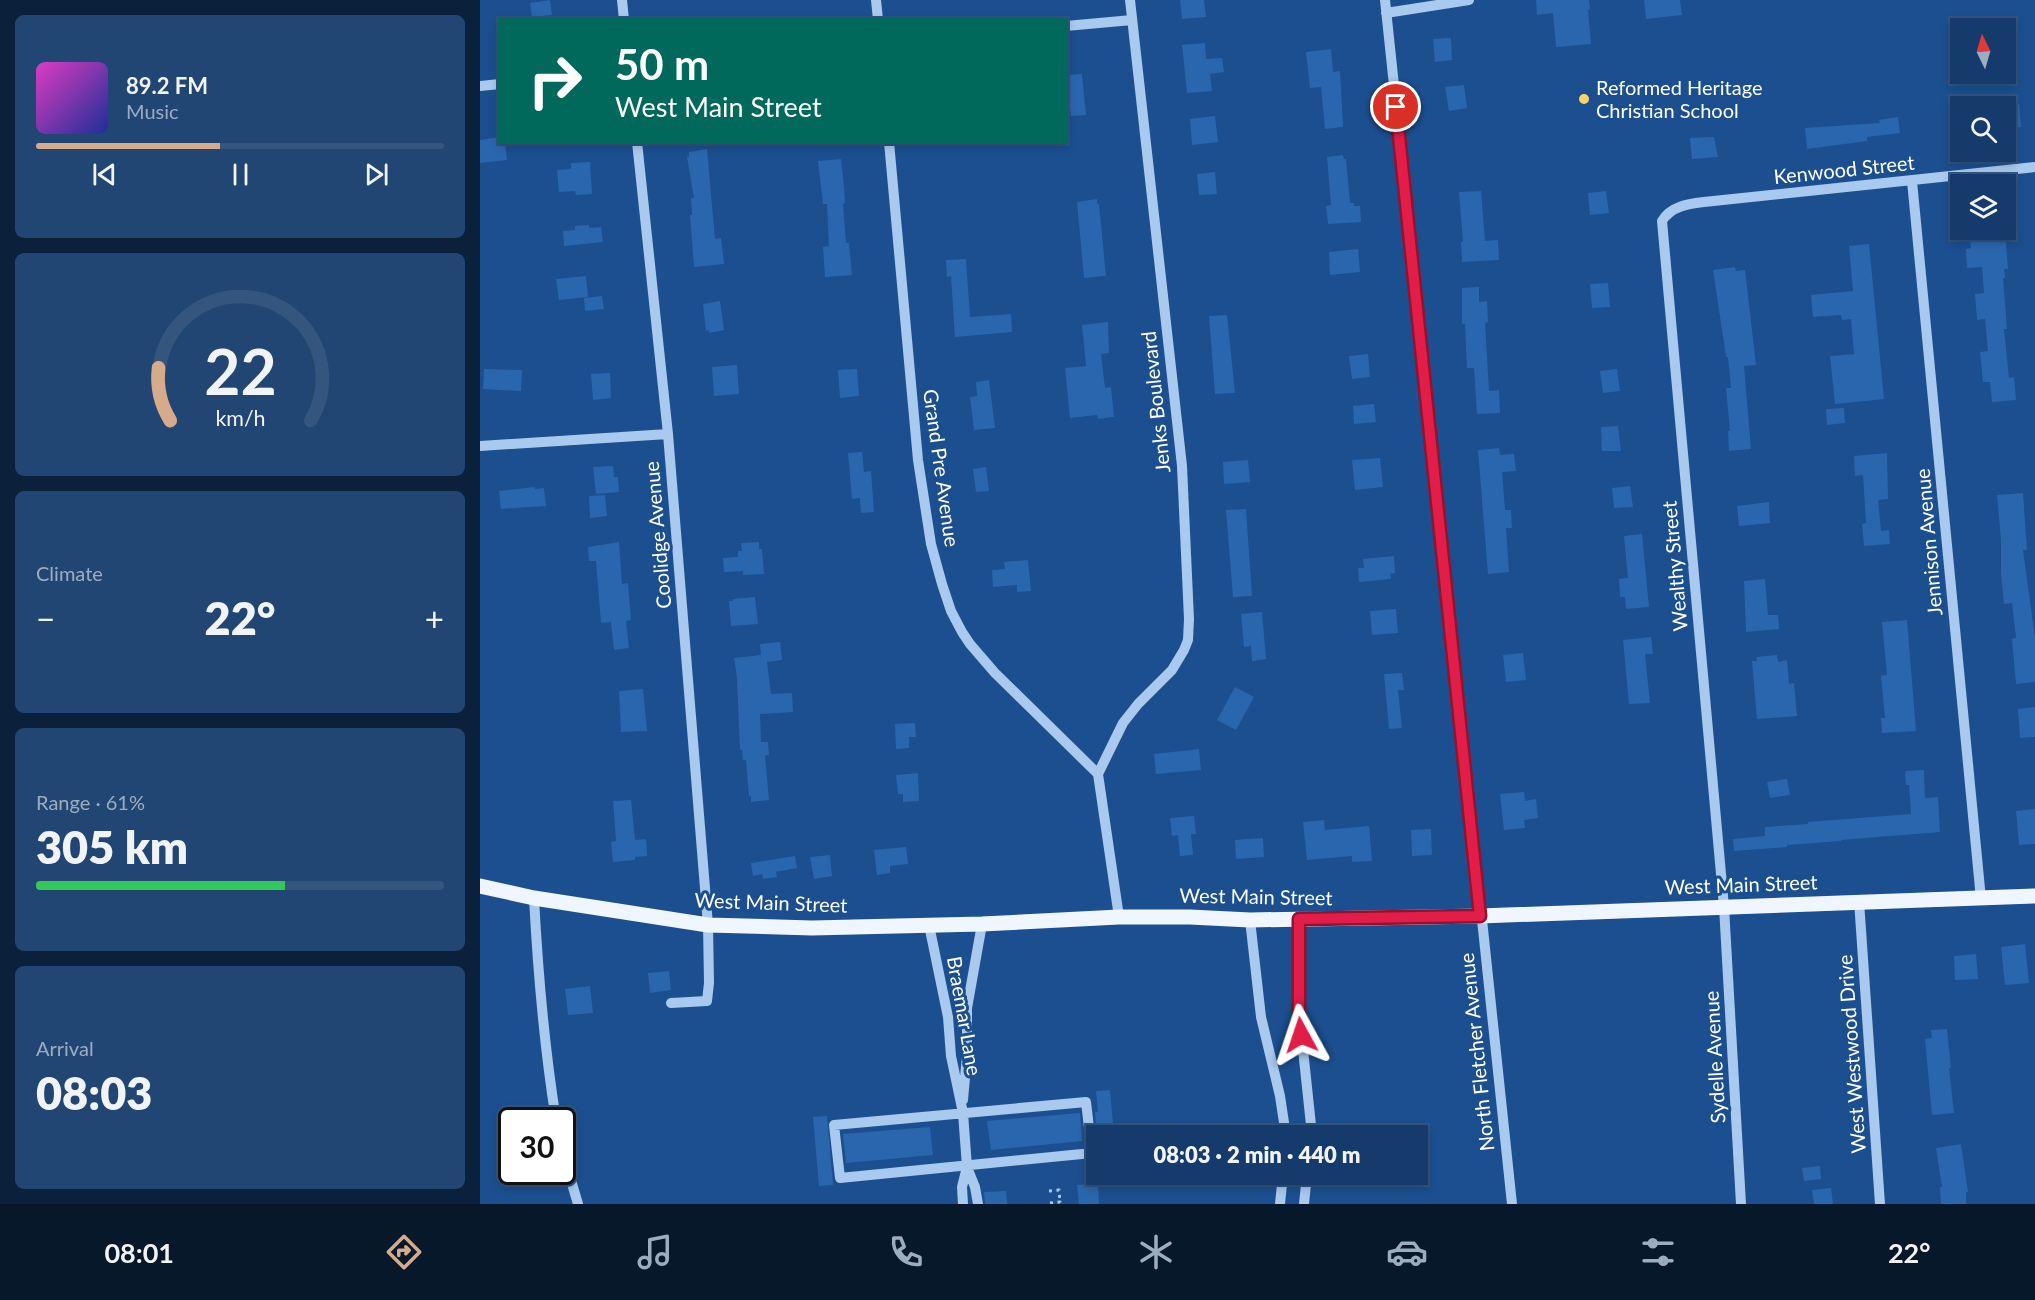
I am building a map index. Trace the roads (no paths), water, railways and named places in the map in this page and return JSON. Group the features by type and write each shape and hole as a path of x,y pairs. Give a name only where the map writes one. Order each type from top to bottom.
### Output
{"main road":[{"name":"West Main Street","path":"480,886 534,898 708,925 812,928 982,924 1119,917 1250,920 1480,916 2035,896"}],"street":[{"path":"622,0 624,18"},
{"path":"876,0 878,18"},
{"name":"Jenks Boulevard","path":"1098,774 1123,723 1138,704 1172,670 1188,640 1189,619 1182,466 1130,0"},
{"name":"North Fletcher Avenue","path":"1385,0 1512,1204"},
{"path":"1386,13 1469,0"},
{"path":"1068,26 1132,20"},
{"path":"480,86 498,84"},
{"name":"Coolidge Avenue","path":"637,144 668,434 708,925 707,1001 671,1004"},
{"name":"Grand Pre Avenue","path":"890,144 918,460 928,525 942,584 951,611 970,644 995,673 1098,774"},
{"name":"Kenwood Street","path":"1662,221 1666,213 1674,208 1695,203 2035,167"},
{"name":"Jennison Avenue","path":"1912,181 1981,899"},
{"name":"Wealthy Street","path":"1662,221 1724,907"},
{"path":"480,446 668,434"},
{"path":"1098,774 1119,917"},
{"path":"534,898 538,976 545,1049 554,1107"},
{"name":"West Westwood Drive","path":"1859,902 1880,1204"},
{"name":"Sydelle Avenue","path":"1724,907 1741,1204"},
{"path":"1299,919 1299,1012 1311,1125"},
{"path":"1250,920 1261,1017 1280,1096 1284,1125"},
{"name":"Braemar Lane","path":"963,1113 967,1008 982,924"},
{"name":"Braemar Lane","path":"929,925 948,1017 951,1056 963,1113 967,1166 975,1187 978,1204"},
{"path":"1086,1102 1092,1154 840,1178 834,1125 963,1113 1086,1102"},
{"name":"Braemar Lane","path":"963,1204 962,1187 967,1166"},
{"path":"573,1185 579,1204"},
{"path":"1280,1204 1282,1185"},
{"path":"1304,1204 1305,1185"}],"place":[{"name":"Reformed Heritage Christian School","path":"1584,99"}]}
